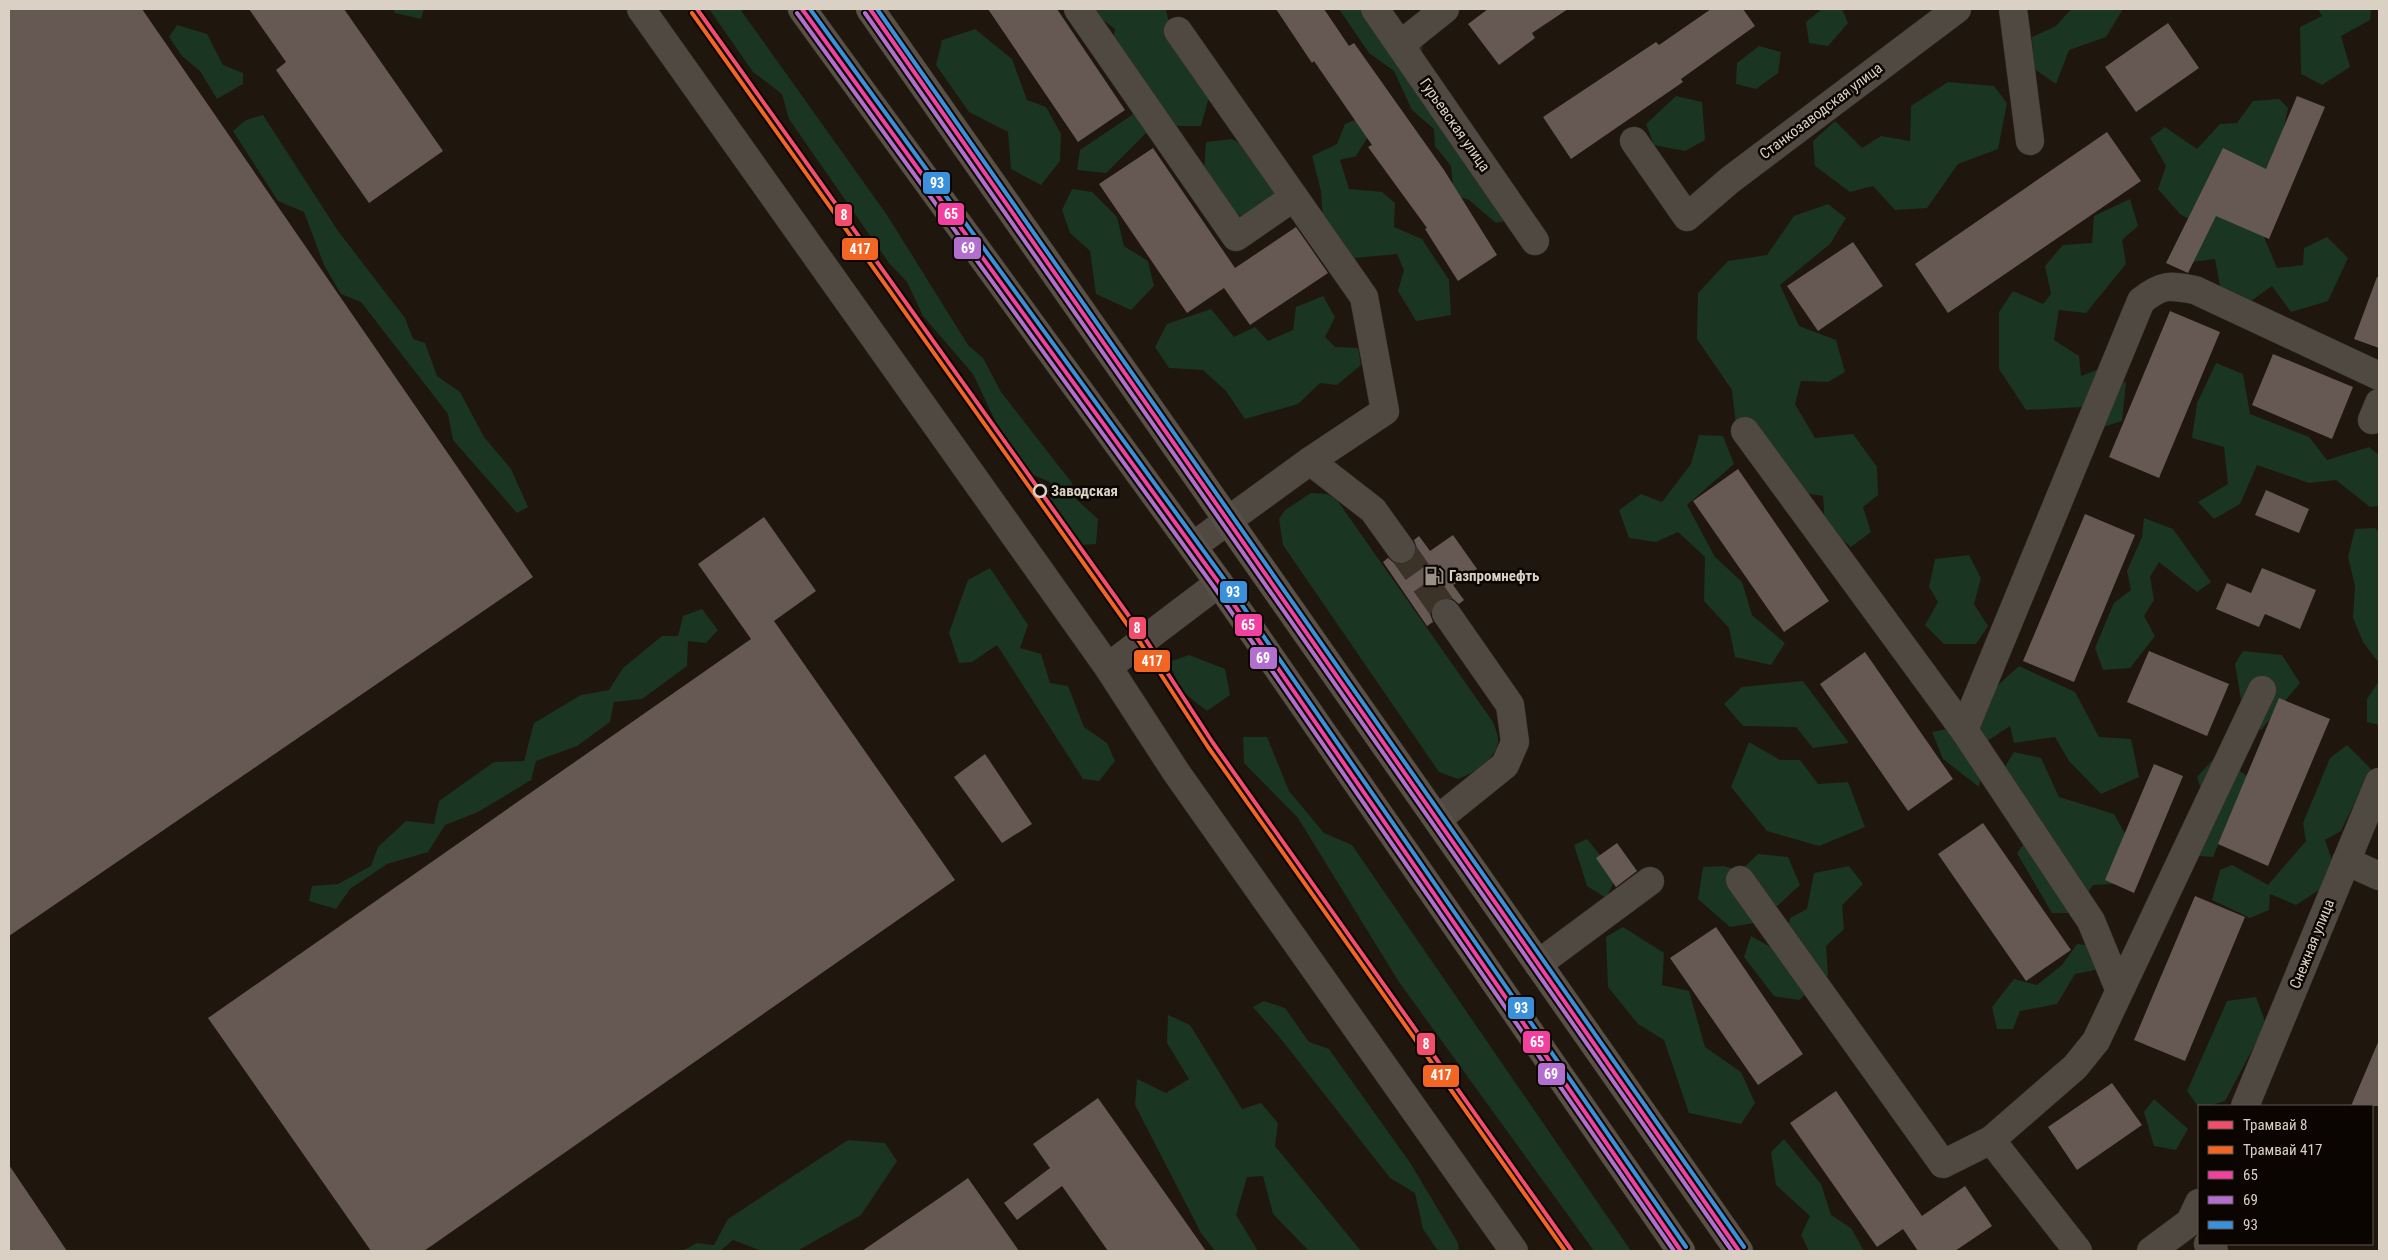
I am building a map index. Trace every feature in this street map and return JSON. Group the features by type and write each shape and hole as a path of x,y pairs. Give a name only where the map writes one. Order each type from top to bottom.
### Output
{"main road":[{"path":"802,9 1219,583 1681,1251"},
{"path":"870,9 1739,1251"}],"street":[{"path":"640,9 1108,667 1176,772 1514,1251"},
{"path":"1078,9 1236,237 1294,197"},
{"name":"Гурьевская улица","path":"1375,9 1535,240"},
{"path":"1400,45 1445,9"},
{"name":"Станкозаводская улица","path":"1634,142 1687,217 1730,180 1958,9"},
{"path":"2013,9 2030,140"},
{"path":"1178,31 1364,297 1385,411 1310,461 1192,546"},
{"path":"1964,730 2141,301 2153,291 2168,285 2195,290 2379,376"},
{"path":"1745,431 1964,730 2091,921 2119,989"},
{"path":"1310,461 1373,510 1401,549"},
{"path":"1108,667 1219,583"},
{"path":"1438,819 1504,765 1515,742 1510,705 1446,613"},
{"path":"1740,880 1943,1164 1991,1140 2075,1067 2096,1040 2262,690"},
{"name":"Снежная улица","path":"2245,1105 2379,782"},
{"path":"2346,861 2379,876"},
{"path":"1538,964 1650,881"},
{"path":"1991,1140 2078,1251"},
{"path":"2151,1251 2196,1219"}],"green space":[{"path":"393,9 424,9 421,19 395,13"},
{"path":"709,9 740,9 887,215 968,345 983,358 1001,392 1072,483 1074,497 1098,519 1096,544 1079,545 1050,502 1050,482 1031,474 1000,431 973,374 923,316 907,282 889,263 789,119 782,94 753,72"},
{"path":"1092,9 1166,10 1177,55 1197,63 1211,90 1201,126 1170,126 1145,134 1106,173 1077,170 1080,150 1132,115 1141,93 1109,65 1115,29 1092,12"},
{"path":"1339,9 1368,9 1423,44 1418,76 1509,220 1496,223 1469,200 1454,195 1451,166 1435,146 1434,129 1412,110 1394,71 1369,53"},
{"path":"1822,9 1842,9 1848,23 1828,46 1809,43 1806,22"},
{"path":"2071,9 2123,9 2106,37 2069,50 2056,84 2033,68 2032,37 2056,26"},
{"path":"2318,9 2371,9 2370,20 2341,36 2350,67 2322,85 2301,74 2300,27 2322,16"},
{"path":"177,25 207,34 223,65 243,73 243,84 217,99 200,71 182,56 169,37"},
{"path":"975,29 1012,59 1027,100 1046,107 1061,134 1060,161 1041,185 1011,169 1008,132 969,112 936,65 942,40"},
{"path":"1759,46 1781,52 1778,73 1756,89 1736,84 1737,63"},
{"path":"1948,82 1994,86 2007,103 1998,149 1958,164 1927,208 1895,210 1873,186 1850,192 1815,166 1813,141 1835,121 1862,148 1881,136 1910,141 1911,106"},
{"path":"1676,96 1702,102 1705,140 1685,151 1654,145 1646,124"},
{"path":"2279,99 2288,108 2272,182 2259,225 2277,268 2303,265 2304,248 2327,237 2348,258 2328,301 2291,312 2272,286 2251,301 2221,291 2215,259 2185,263 2197,224 2180,214 2158,189 2166,166 2150,138 2165,127 2197,149 2220,124 2237,123 2253,101"},
{"path":"1370,114 1379,119 1356,156 1340,160 1349,189 1382,192 1395,203 1394,227 1422,239 1449,280 1451,315 1416,321 1398,291 1404,270 1397,254 1354,258 1323,222 1321,191 1312,156 1337,144 1345,124"},
{"path":"263,115 338,231 405,318 413,339 425,343 437,376 460,392 484,437 511,469 528,507 517,513 453,440 448,414 361,302 341,294 324,265 304,212 278,201 233,131 246,120"},
{"path":"1232,139 1260,154 1279,185 1268,228 1234,213 1204,171 1206,142"},
{"path":"1072,189 1092,192 1117,217 1124,246 1148,261 1154,286 1131,310 1096,294 1090,251 1070,233 1062,210"},
{"path":"2130,199 2138,226 2122,240 2126,264 2086,313 2059,310 2054,340 2079,356 2081,376 2104,367 2126,383 2122,421 2100,428 2083,407 2026,410 1999,369 1999,312 2013,291 2043,304 2051,294 2045,266 2063,245 2092,243 2094,216"},
{"path":"1828,204 1846,218 1830,244 1780,285 1799,326 1836,340 1845,372 1828,382 1801,381 1795,404 1815,438 1853,434 1877,467 1878,495 1863,507 1871,532 1851,547 1825,526 1823,496 1769,488 1738,443 1732,390 1697,339 1698,293 1728,261 1767,255 1794,216"},
{"path":"1323,296 1335,317 1325,337 1335,347 1358,348 1361,365 1337,385 1320,383 1298,404 1245,419 1226,391 1203,370 1169,368 1155,347 1167,324 1211,309 1234,337 1255,327 1268,341 1293,330 1296,307"},
{"path":"2216,363 2243,374 2250,414 2309,437 2327,460 2369,447 2379,455 2379,506 2370,507 2336,480 2309,483 2257,465 2240,504 2214,519 2198,502 2228,484 2224,447 2192,438 2197,403"},
{"path":"1699,435 1723,436 1734,464 1687,505 1715,557 1742,582 1752,615 1785,643 1771,665 1735,657 1729,628 1704,601 1705,557 1678,532 1656,542 1629,538 1619,510 1641,494 1662,502 1691,464"},
{"path":"1311,493 1327,494 1337,500 1493,722 1498,737 1496,749 1483,765 1471,773 1458,779 1439,772 1283,545 1279,519 1285,510"},
{"path":"2144,518 2173,529 2211,582 2197,592 2159,562 2150,577 2154,600 2144,616 2155,636 2130,668 2103,670 2095,648 2114,603 2131,590 2127,571 2142,537"},
{"path":"2375,528 2379,532 2379,663 2363,642 2353,618 2355,586 2348,557 2355,529"},
{"path":"1969,555 1981,578 1974,604 1988,626 1976,644 1944,644 1925,625 1938,602 1929,587 1935,559"},
{"path":"990,568 1028,625 1020,648 1041,654 1050,683 1068,686 1084,727 1107,743 1115,761 1099,781 1083,779 997,645 972,662 959,663 949,633 968,580"},
{"path":"702,609 718,630 706,643 688,641 687,666 642,699 614,702 610,722 577,746 536,761 531,780 478,812 445,825 428,852 387,864 350,889 336,909 309,901 312,886 338,884 371,866 378,847 406,821 434,824 439,801 494,762 524,761 534,723 581,695 609,690 623,668 662,636 678,636 683,616"},
{"path":"2243,651 2282,655 2300,683 2261,730 2244,717 2235,664"},
{"path":"1189,655 1225,669 1230,695 1207,711 1181,691 1169,662"},
{"path":"2019,666 2075,692 2099,737 2131,739 2139,777 2101,794 2069,761 2055,737 2014,743 2010,726 1987,741 1979,787 1943,759 1932,732 1951,728"},
{"path":"1803,681 1849,743 1813,748 1796,727 1743,726 1724,704 1742,687"},
{"path":"2379,681 2379,725 2367,722 2367,699"},
{"path":"1243,737 1267,737 1289,791 1324,833 1352,845 1631,1251 1594,1251 1399,982 1298,818 1244,763"},
{"path":"1749,742 1780,760 1800,760 1818,784 1848,782 1865,827 1819,846 1767,831 1731,787"},
{"path":"2347,745 2371,769 2341,831 2325,840 2332,860 2319,890 2296,905 2270,894 2269,910 2250,918 2212,900 2220,870 2232,865 2268,885 2306,841 2303,823 2330,758"},
{"path":"2014,752 2041,758 2059,797 2114,814 2138,857 2129,883 2093,885 2074,913 2052,913 2017,853 2038,825 2001,773"},
{"path":"2217,755 2247,776 2213,857 2199,856 2188,823 2203,796 2197,777"},
{"path":"1587,839 1617,876 1606,898 1587,886 1574,845"},
{"path":"1758,854 1788,857 1800,885 1760,922 1730,927 1698,899 1703,867 1724,866 1740,871"},
{"path":"1849,866 1863,884 1842,905 1844,929 1826,946 1828,975 1799,1000 1774,996 1744,957 1751,936 1783,954 1790,918 1807,909 1814,873"},
{"path":"1623,927 1664,953 1662,985 1689,991 1705,1047 1741,1072 1755,1103 1741,1124 1689,1113 1664,1040 1638,1024 1608,987 1606,937"},
{"path":"2077,944 2096,946 2095,970 2075,974 2057,1004 2020,1011 2013,1029 1997,1029 1992,1007 2014,979 2037,985 2062,965"},
{"path":"2256,997 2266,1024 2225,1101 2211,1105 2198,1105 2198,1107 2187,1091 2227,1001"},
{"path":"1264,1001 1285,1008 1309,1042 1329,1049 1411,1164 1458,1243 1459,1251 1438,1251 1423,1229 1415,1193 1390,1178 1281,1039 1253,1007"},
{"path":"1168,1015 1190,1025 1242,1109 1261,1103 1278,1123 1275,1146 1361,1251 1309,1251 1273,1214 1263,1176 1247,1177 1236,1215 1258,1251 1215,1251 1201,1233 1135,1105 1137,1079 1166,1093 1189,1079 1167,1043"},
{"path":"2154,1099 2188,1129 2176,1150 2154,1146 2144,1112"},
{"path":"1784,1139 1821,1184 1831,1215 1851,1228 1864,1251 1809,1251 1801,1235 1810,1216 1776,1185 1771,1152"},
{"path":"848,1140 885,1143 897,1161 861,1215 797,1251 762,1251 733,1240 720,1251 682,1251 697,1243 714,1245 728,1219"}],"building":[{"path":"9,9 142,9 533,577 9,936"},
{"path":"249,9 344,9 443,151 369,203 276,70 286,62"},
{"path":"988,9 1057,9 1125,110 1078,142"},
{"path":"1276,9 1324,9 1349,46 1354,43 1444,170 1497,255 1458,281 1425,229 1427,228 1368,147 1372,145 1314,61 1312,63"},
{"path":"1488,9 1568,9 1532,33 1535,38 1499,65 1468,24"},
{"path":"1711,9 1743,9 1755,26 1681,79 1683,82 1571,159 1543,117 1656,42 1659,45"},
{"path":"2168,23 2199,68 2136,112 2105,67"},
{"path":"2297,96 2325,107 2269,239 2216,216 2188,273 2166,263 2223,148 2266,169"},
{"path":"2107,132 2141,181 1948,313 1915,264"},
{"path":"1153,148 1235,268 1296,227 1328,273 1250,325 1224,288 1187,313 1099,184"},
{"path":"1853,242 1883,286 1818,331 1787,286"},
{"path":"2377,277 2379,277 2379,348 2354,339"},
{"path":"2170,311 2220,332 2159,478 2109,457"},
{"path":"2273,354 2353,387 2332,439 2252,405"},
{"path":"1738,469 1829,601 1784,632 1693,501"},
{"path":"2266,490 2309,509 2299,533 2255,515"},
{"path":"2085,514 2135,535 2074,682 2023,661"},
{"path":"764,517 816,591 774,621 955,880 424,1251 371,1251 208,1018 751,639 698,564"},
{"path":"1453,535 1477,569 1453,585 1464,600 1459,604 1453,599 1445,597 1437,600 1432,606 1430,614 1433,622 1427,626 1383,562 1388,558 1394,563 1402,565 1410,561 1415,556 1417,548 1414,540 1419,536 1430,551"},
{"path":"2262,568 2316,590 2300,629 2265,614 2259,627 2216,609 2227,583 2251,593"},
{"path":"2149,651 2229,684 2207,736 2127,702"},
{"path":"1865,652 1953,779 1908,811 1820,684"},
{"path":"2279,698 2330,719 2268,866 2218,844"},
{"path":"985,754 1032,824 1002,843 954,777"},
{"path":"2154,764 2183,776 2134,893 2105,880"},
{"path":"1983,823 2071,950 2026,981 1938,854"},
{"path":"1617,843 1637,871 1616,887 1596,858"},
{"path":"2195,896 2245,917 2185,1061 2134,1040"},
{"path":"1716,927 1803,1054 1758,1085 1670,958"},
{"path":"2379,1040 2379,1106 2351,1105"},
{"path":"2112,1083 2142,1125 2077,1170 2048,1127"},
{"path":"1836,1091 1922,1216 1965,1186 1992,1226 1955,1251 1918,1251 1903,1229 1877,1247 1790,1123"},
{"path":"1098,1098 1206,1251 1108,1251 1062,1186 1017,1220 1004,1203 1050,1168 1033,1144"},
{"path":"9,1165 67,1251 9,1251"},
{"path":"968,1178 1019,1251 862,1251 951,1190"}],"tunnel":[{"path":"1401,549 1446,613"}],"tram line":[{"name":"8","path":"697,9 1146,640 1213,743 1572,1251"},
{"name":"417","path":"692,13 1141,644 1208,747 1565,1251"}],"transit line":[{"name":"65","path":"802,9 1219,583 1681,1251"},
{"name":"93","path":"810,9 1224,579 1686,1247"},
{"name":"65","path":"870,9 1739,1251"},
{"name":"93","path":"877,9 1744,1247"},
{"name":"69","path":"797,13 1214,587 1674,1251"},
{"name":"69","path":"865,13 1732,1251"}],"place":[{"name":"Заводская","path":"1040,491"},
{"name":"Газпромнефть","path":"1434,576"}]}
